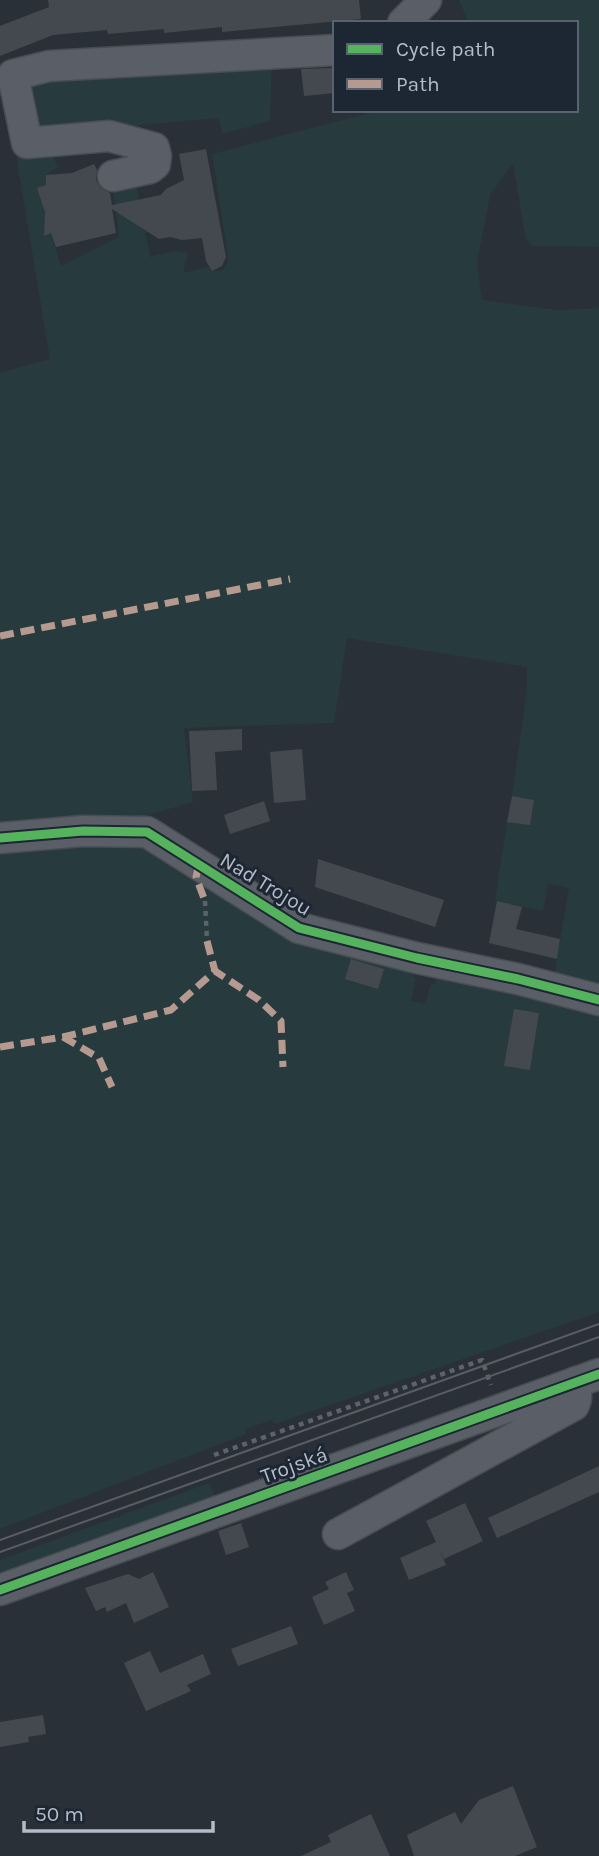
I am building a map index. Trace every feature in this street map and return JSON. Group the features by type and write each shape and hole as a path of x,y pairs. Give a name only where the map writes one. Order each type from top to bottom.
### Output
{"street":[{"path":"404,21 426,0"},
{"path":"113,176 150,168 155,164 154,148 108,136 27,142 6,77 49,66 333,50"},
{"name":"Nad Trojou","path":"0,838 83,831 147,832 299,928 599,1000"},
{"path":"338,1534 574,1405 587,1378"},
{"name":"Trojská","path":"0,1590 587,1378"}],"path":[{"path":"205,901 207,941"},
{"path":"214,1455 482,1360 493,1389"}],"green space":[{"path":"459,0 599,0 599,247 532,246 526,239 513,163 490,195 477,263 482,300 558,310 599,308 599,993 553,982 569,888 548,884 543,911 495,901 507,822 534,800 512,796 527,689 527,667 347,638 334,723 184,728 193,802 118,824 0,831 0,373 50,359 16,154 50,150 58,167 46,175 46,185 38,188 45,212 44,235 51,233 61,266 119,237 113,188 136,185 150,257 174,251 188,253 183,273 208,267 212,271 222,271 228,263 228,256 212,154 373,112 578,112 578,21 468,21"},
{"path":"272,62 270,121 222,134 219,118 41,134 32,84 55,74"},
{"path":"142,843 416,966 411,1001 425,1004 431,983 435,984 437,972 599,1008 599,1312 275,1424 272,1420 245,1429 246,1434 0,1529 0,846","holes":["514,1009 539,1013 530,1070"]},
{"path":"209,1483 215,1496 0,1575 0,1560"}],"building":[{"path":"48,0 359,0 361,19 222,32 222,27 164,33 164,29 108,34 107,30 53,35 0,56 0,26 49,7"},
{"path":"333,68 333,93 304,96 301,69"},
{"path":"206,149 226,257 222,266 212,271 206,261 202,238 159,239 112,209 116,233 56,247 51,233 44,236 45,212 37,188 46,185 46,175 72,173 94,164 97,170 96,180 101,188 110,193 112,205 161,195 166,189 184,180 179,154"},
{"path":"242,729 242,750 215,752 217,790 192,791 189,731"},
{"path":"302,749 306,800 274,803 270,752"},
{"path":"512,796 534,800 530,825 507,822"},
{"path":"264,801 270,821 230,834 224,815"},
{"path":"318,859 444,900 435,927 315,887"},
{"path":"497,901 522,907 516,929 560,939 557,959 489,943"},
{"path":"351,959 384,969 378,989 345,979"},
{"path":"514,1009 539,1013 530,1070 504,1066"},
{"path":"599,1466 599,1492 497,1538 488,1518"},
{"path":"465,1503 483,1541 444,1559 438,1546 446,1565 409,1580 400,1558 436,1542 426,1521"},
{"path":"241,1523 249,1547 226,1555 218,1531"},
{"path":"153,1572 169,1607 134,1623 126,1603 107,1612 105,1607 96,1611 85,1588 128,1574 139,1579"},
{"path":"346,1572 354,1590 347,1593 355,1611 324,1625 312,1597 329,1589 325,1582"},
{"path":"291,1626 298,1644 238,1666 231,1649"},
{"path":"150,1651 160,1673 203,1654 211,1674 187,1685 191,1691 146,1711 124,1663"},
{"path":"43,1715 46,1734 28,1737 29,1742 0,1747 0,1722"},
{"path":"513,1786 537,1847 515,1856 414,1856 407,1835 455,1812 461,1824 479,1800"},
{"path":"371,1814 390,1856 301,1856 331,1842 328,1835"}],"tram line":[{"path":"0,1540 599,1324"},
{"path":"0,1552 599,1337"}],"marked path":[{"path":"0,636 290,579"},
{"path":"199,864 196,877 205,901"},
{"path":"207,941 215,971"},
{"path":"0,1047 63,1037 171,1010 215,971 259,1000 281,1021 283,1067"},
{"path":"63,1037 99,1058 112,1087"}],"cycle path":[{"path":"0,838 83,831 147,832 299,928 599,1000"},
{"path":"0,1590 599,1374"}]}
